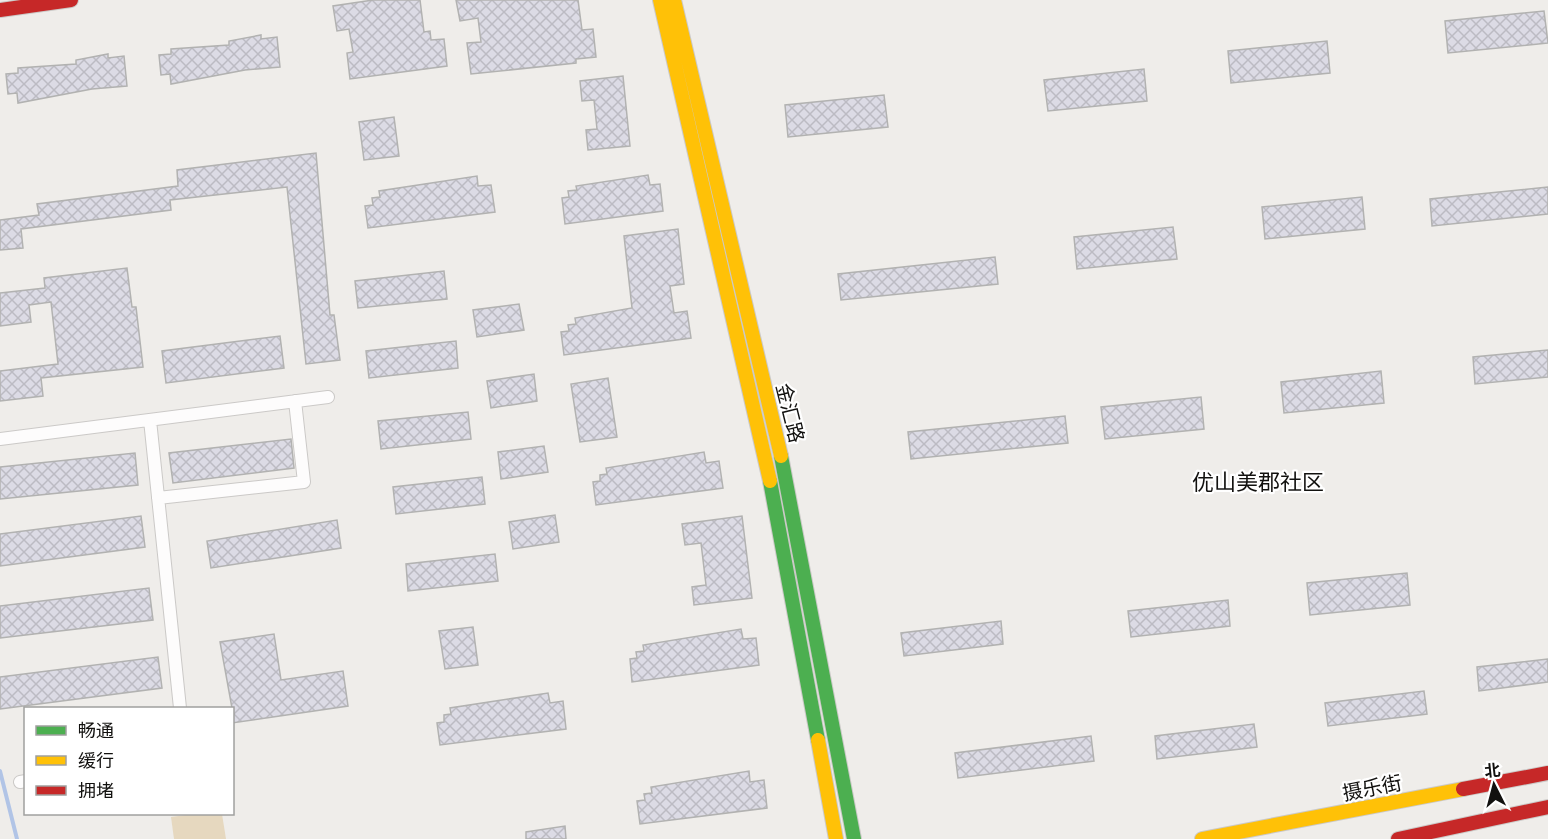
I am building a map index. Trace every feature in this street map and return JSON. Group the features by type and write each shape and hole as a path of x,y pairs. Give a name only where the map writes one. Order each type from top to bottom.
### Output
{"street":[{"path":"0,10 71,0"},
{"name":"金汇路","path":"660,0 777,513 836,839"},
{"name":"金汇路","path":"674,0 786,477 854,839"},
{"path":"0,439 328,397"},
{"path":"158,498 304,482 295,401"},
{"path":"150,420 180,707"},
{"name":"摄乐街","path":"1203,839 1548,773"},
{"path":"1398,839 1548,807"}],"shaded area":[{"path":"222,815 226,839 174,839 171,817"}],"building":[{"path":"373,0 420,0 424,32 430,31 431,40 444,39 447,66 350,79 347,53 353,52 349,29 337,31 333,6"},
{"path":"456,0 578,0 582,30 593,29 596,57 576,59 576,63 471,74 467,43 481,42 478,18 460,21"},
{"path":"1544,11 1548,43 1448,53 1445,21"},
{"path":"261,35 261,39 277,37 280,67 245,70 171,84 170,74 161,75 159,55 171,54 171,49 229,45 229,41"},
{"path":"1327,41 1330,73 1231,83 1228,51"},
{"path":"108,54 108,58 124,56 127,86 92,89 18,103 17,93 8,94 6,74 18,73 18,68 76,64 76,60"},
{"path":"1144,69 1147,101 1048,111 1044,80"},
{"path":"623,76 630,146 588,150 586,130 597,129 594,100 582,101 580,81"},
{"path":"884,95 888,127 788,137 785,105"},
{"path":"394,117 399,156 364,160 359,122"},
{"path":"316,153 330,315 334,315 340,360 306,364 287,187 170,200 171,210 21,229 23,248 0,250 0,220 39,215 37,204 178,186 177,170"},
{"path":"648,175 650,185 660,184 663,211 565,224 562,198 569,197 568,191 577,190 576,186"},
{"path":"477,176 478,186 491,185 495,212 368,228 365,206 373,205 372,198 380,197 379,191"},
{"path":"1548,187 1548,214 1432,226 1430,199"},
{"path":"1362,197 1365,229 1265,239 1262,207"},
{"path":"1173,227 1177,259 1077,269 1074,237"},
{"path":"678,229 684,284 670,286 674,313 687,311 691,338 564,355 561,332 569,331 568,325 576,324 575,318 632,308 624,236"},
{"path":"995,257 998,284 841,300 838,274"},
{"path":"127,268 132,307 136,307 143,367 41,378 43,396 0,401 0,371 58,364 51,302 29,305 31,322 0,326 0,293 45,288 44,278"},
{"path":"444,271 447,299 358,308 355,281"},
{"path":"519,304 524,330 477,337 473,310"},
{"path":"280,336 284,368 166,383 162,351"},
{"path":"456,341 458,368 369,378 366,351"},
{"path":"1548,350 1548,377 1475,384 1473,357"},
{"path":"1381,371 1384,403 1284,413 1281,382"},
{"path":"534,374 537,401 491,408 487,381"},
{"path":"608,378 617,437 580,442 571,384"},
{"path":"1201,397 1204,429 1105,439 1101,407"},
{"path":"468,412 471,439 381,449 378,421"},
{"path":"1065,416 1068,443 911,459 908,432"},
{"path":"291,439 294,468 173,483 169,453"},
{"path":"544,446 548,472 501,479 498,452"},
{"path":"704,452 706,463 719,461 723,488 596,505 593,482 600,481 600,475 607,474 606,468"},
{"path":"135,453 138,485 0,499 0,467"},
{"path":"482,477 485,504 396,514 393,487"},
{"path":"555,515 559,542 513,549 509,522"},
{"path":"141,516 145,547 0,566 0,534"},
{"path":"742,516 752,598 694,605 692,587 706,585 701,543 685,545 682,524"},
{"path":"337,520 341,548 211,568 207,541"},
{"path":"495,554 498,581 408,591 406,564"},
{"path":"1407,573 1410,605 1310,615 1307,583"},
{"path":"149,588 153,620 0,638 0,606"},
{"path":"1228,600 1230,626 1131,637 1128,611"},
{"path":"1001,621 1003,644 904,656 901,633"},
{"path":"473,627 478,665 445,669 439,631"},
{"path":"741,629 743,639 756,638 759,665 632,682 630,659 637,658 636,652 644,651 643,645"},
{"path":"274,634 281,680 343,671 348,706 234,723 234,707 232,707 220,642"},
{"path":"158,657 162,688 0,709 0,677"},
{"path":"1548,659 1548,682 1479,691 1477,667"},
{"path":"1424,691 1427,714 1328,726 1325,703"},
{"path":"548,693 550,703 563,701 566,729 440,745 437,723 444,722 444,715 451,714 450,708"},
{"path":"1254,724 1257,747 1157,759 1155,736"},
{"path":"1091,736 1094,761 958,778 955,753"},
{"path":"749,771 750,782 764,780 767,808 640,824 637,801 645,800 644,794 652,793 651,787"},
{"path":"565,826 566,839 526,839 526,832"}],"waterway":[{"path":"0,771 17,839"}],"traffic: fast":[{"path":"781,456 854,839"},
{"path":"770,481 818,740"}],"traffic: slow":[{"path":"660,0 770,481"},
{"path":"674,0 781,456"},
{"path":"818,740 836,839"},
{"path":"1202,839 1463,789"}],"traffic: jam":[{"path":"0,10 71,0"},
{"path":"1463,789 1548,773"},
{"path":"1398,839 1548,807"}],"district":[{"name":"优山美郡社区","path":"1258,482"}]}
